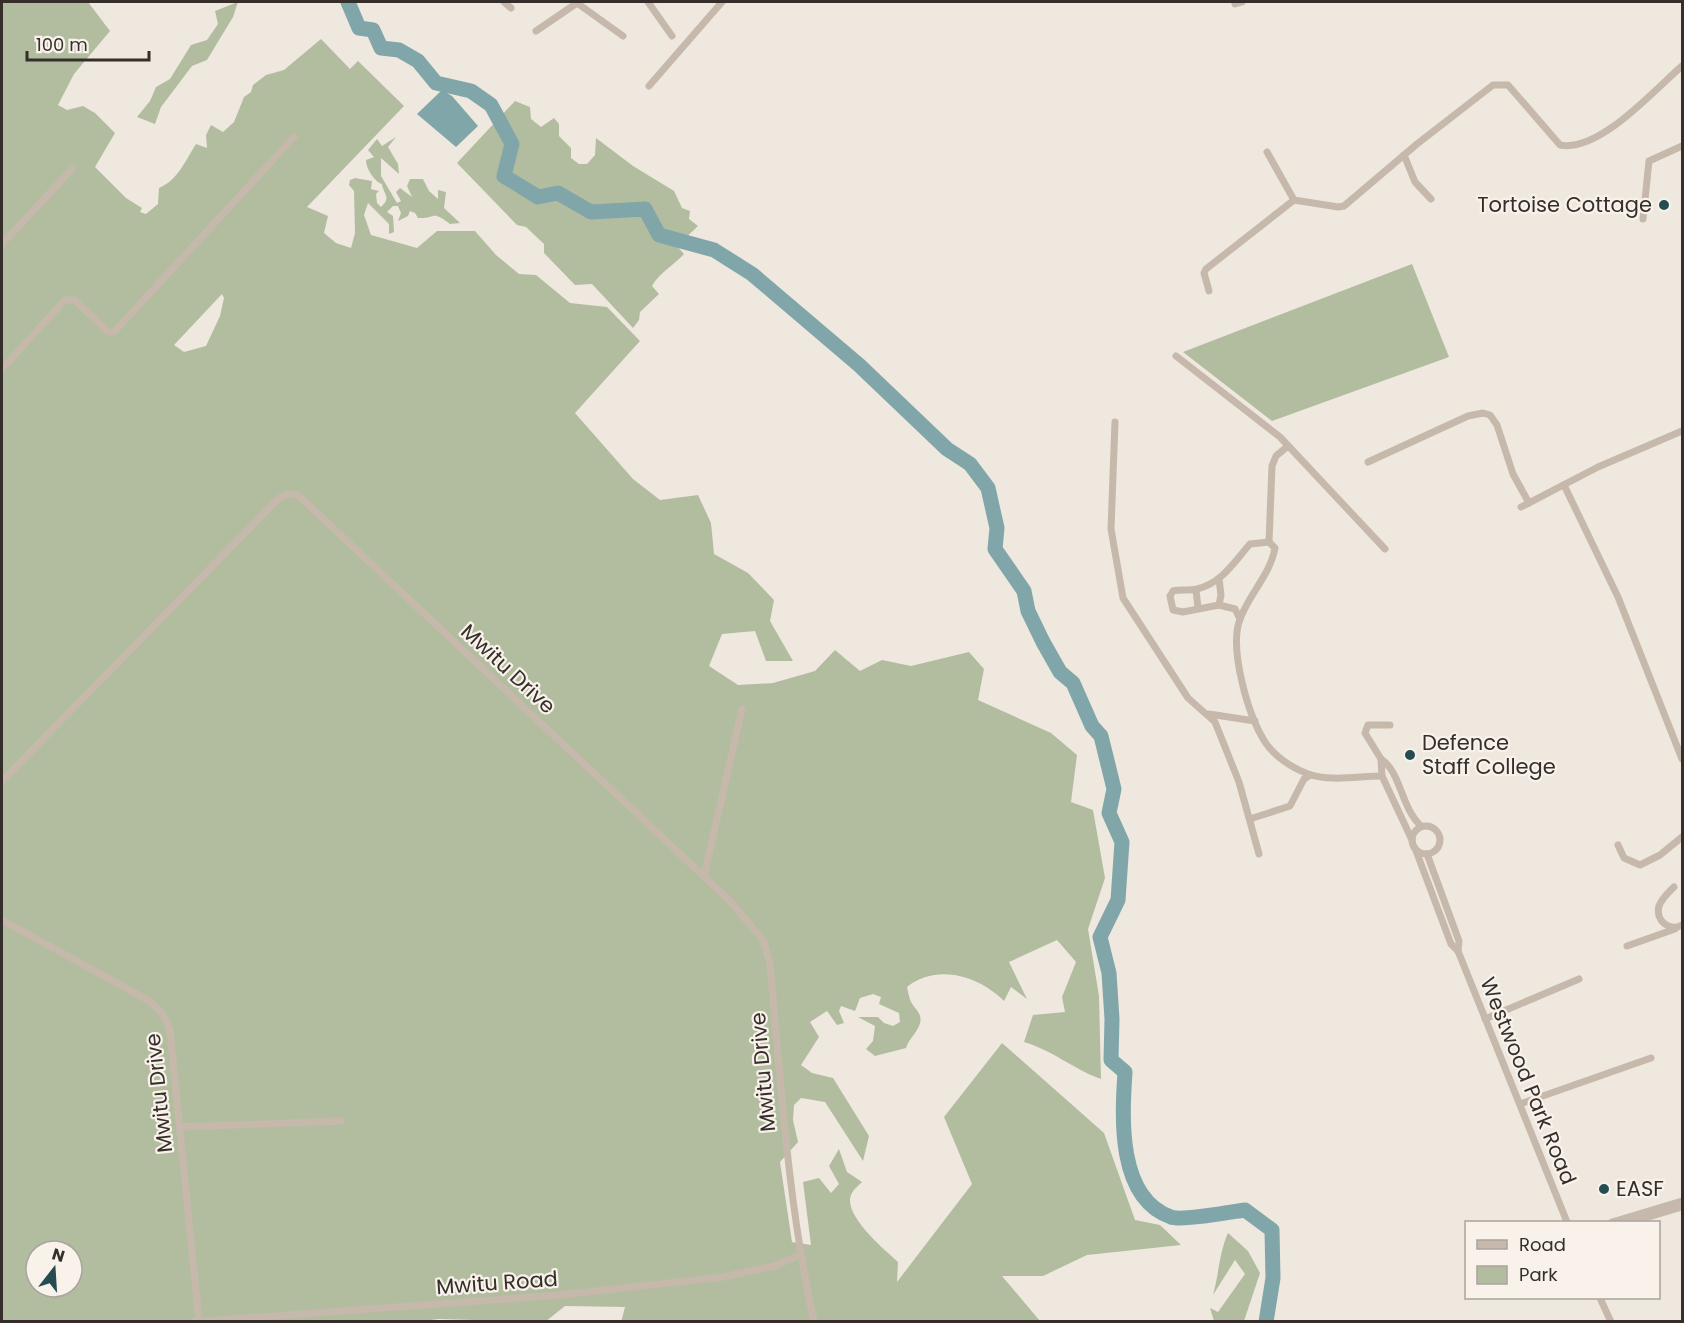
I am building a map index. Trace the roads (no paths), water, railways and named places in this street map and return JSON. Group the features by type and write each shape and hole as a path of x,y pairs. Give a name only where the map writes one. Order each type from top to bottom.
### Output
{"street":[{"path":"504,2 511,8"},
{"path":"648,2 672,36"},
{"path":"650,86 722,2"},
{"path":"536,32 577,3 623,36"},
{"path":"1209,291 1204,273 1206,269 1294,200 1338,207 1350,204 1404,155 1493,85 1501,83 1508,85 1560,145 1567,147 1589,142 1603,135 1683,66"},
{"path":"2,369 66,300 75,300 108,332 114,332 294,137"},
{"path":"1643,219 1649,161 1683,146"},
{"path":"1267,152 1294,200"},
{"path":"1404,155 1415,182 1431,199"},
{"path":"2,244 72,169"},
{"path":"1176,356 1280,437 1385,549"},
{"path":"1368,462 1468,416 1483,413 1490,415 1497,425 1513,474 1529,503"},
{"path":"1114,422 1111,529 1123,598 1188,698 1209,714 1220,731 1250,819 1259,854"},
{"path":"1521,507 1598,467 1683,431"},
{"path":"1288,446 1276,456 1272,465 1269,542 1275,548 1272,562 1240,619 1237,633 1239,664 1254,720 1271,749 1291,766 1310,775 1382,776"},
{"path":"1564,485 1618,597 1683,759"},
{"name":"Mwitu Drive","path":"2,781 277,500 291,493 305,500 704,876 748,920 764,940 770,964 784,1129 800,1255 814,1322"},
{"path":"1240,619 1235,609 1219,605 1183,612 1173,610 1170,596 1173,591 1196,590 1219,579 1250,544 1269,542"},
{"path":"1219,579 1221,596 1219,605"},
{"path":"1196,590 1197,609"},
{"path":"704,876 742,710"},
{"path":"1209,714 1254,720"},
{"path":"1390,725 1368,725 1365,733 1380,759 1382,776 1415,849 1427,854 1438,848 1440,836 1433,827 1421,826 1414,832 1412,840"},
{"path":"1380,759 1388,764 1406,807 1421,826"},
{"path":"1250,819 1290,806 1304,779 1310,775"},
{"path":"1618,845 1624,858 1640,866 1660,855 1683,837"},
{"name":"Westwood Park Road","path":"1415,849 1450,944 1458,951 1567,1221"},
{"name":"Westwood Park Road","path":"1427,854 1459,941 1458,951"},
{"path":"1674,887 1662,899 1658,910 1660,920 1667,926 1680,927"},
{"name":"Mwitu Drive","path":"2,920 158,1007 166,1018 170,1031 199,1321"},
{"path":"1627,946 1680,927"},
{"path":"1485,1019 1579,979"},
{"path":"1520,1104 1651,1058"},
{"path":"180,1127 341,1120"},
{"path":"1615,1221 1683,1201"},
{"path":"1635,1221 1683,1207"},
{"name":"Mwitu Road","path":"194,1322 595,1291 723,1277 774,1266 800,1255"},
{"path":"1600,1299 1611,1322"}],"water":[{"path":"442,90 452,96 478,126 456,147 417,114"}],"waterway":[{"path":"348,2 359,28 373,30 381,48 399,50 418,61 436,83 471,91 491,105 512,144 504,176 538,197 558,193 591,212 645,209 659,235 714,250 752,274 859,365 947,449 970,464 988,488 997,528 995,549 1024,591 1028,611 1043,642 1060,672 1073,683 1092,726 1101,736 1114,789 1109,813 1122,842 1118,900 1100,937 1109,973 1112,1019 1111,1060 1125,1072 1124,1133 1132,1175 1141,1193 1153,1207 1171,1217 1195,1217 1245,1210 1272,1230 1273,1278 1266,1322"}],"place":[{"name":"Tortoise Cottage","path":"1664,205"},
{"name":"Defence Staff College","path":"1410,755"},
{"name":"EASF","path":"1604,1189"}]}
